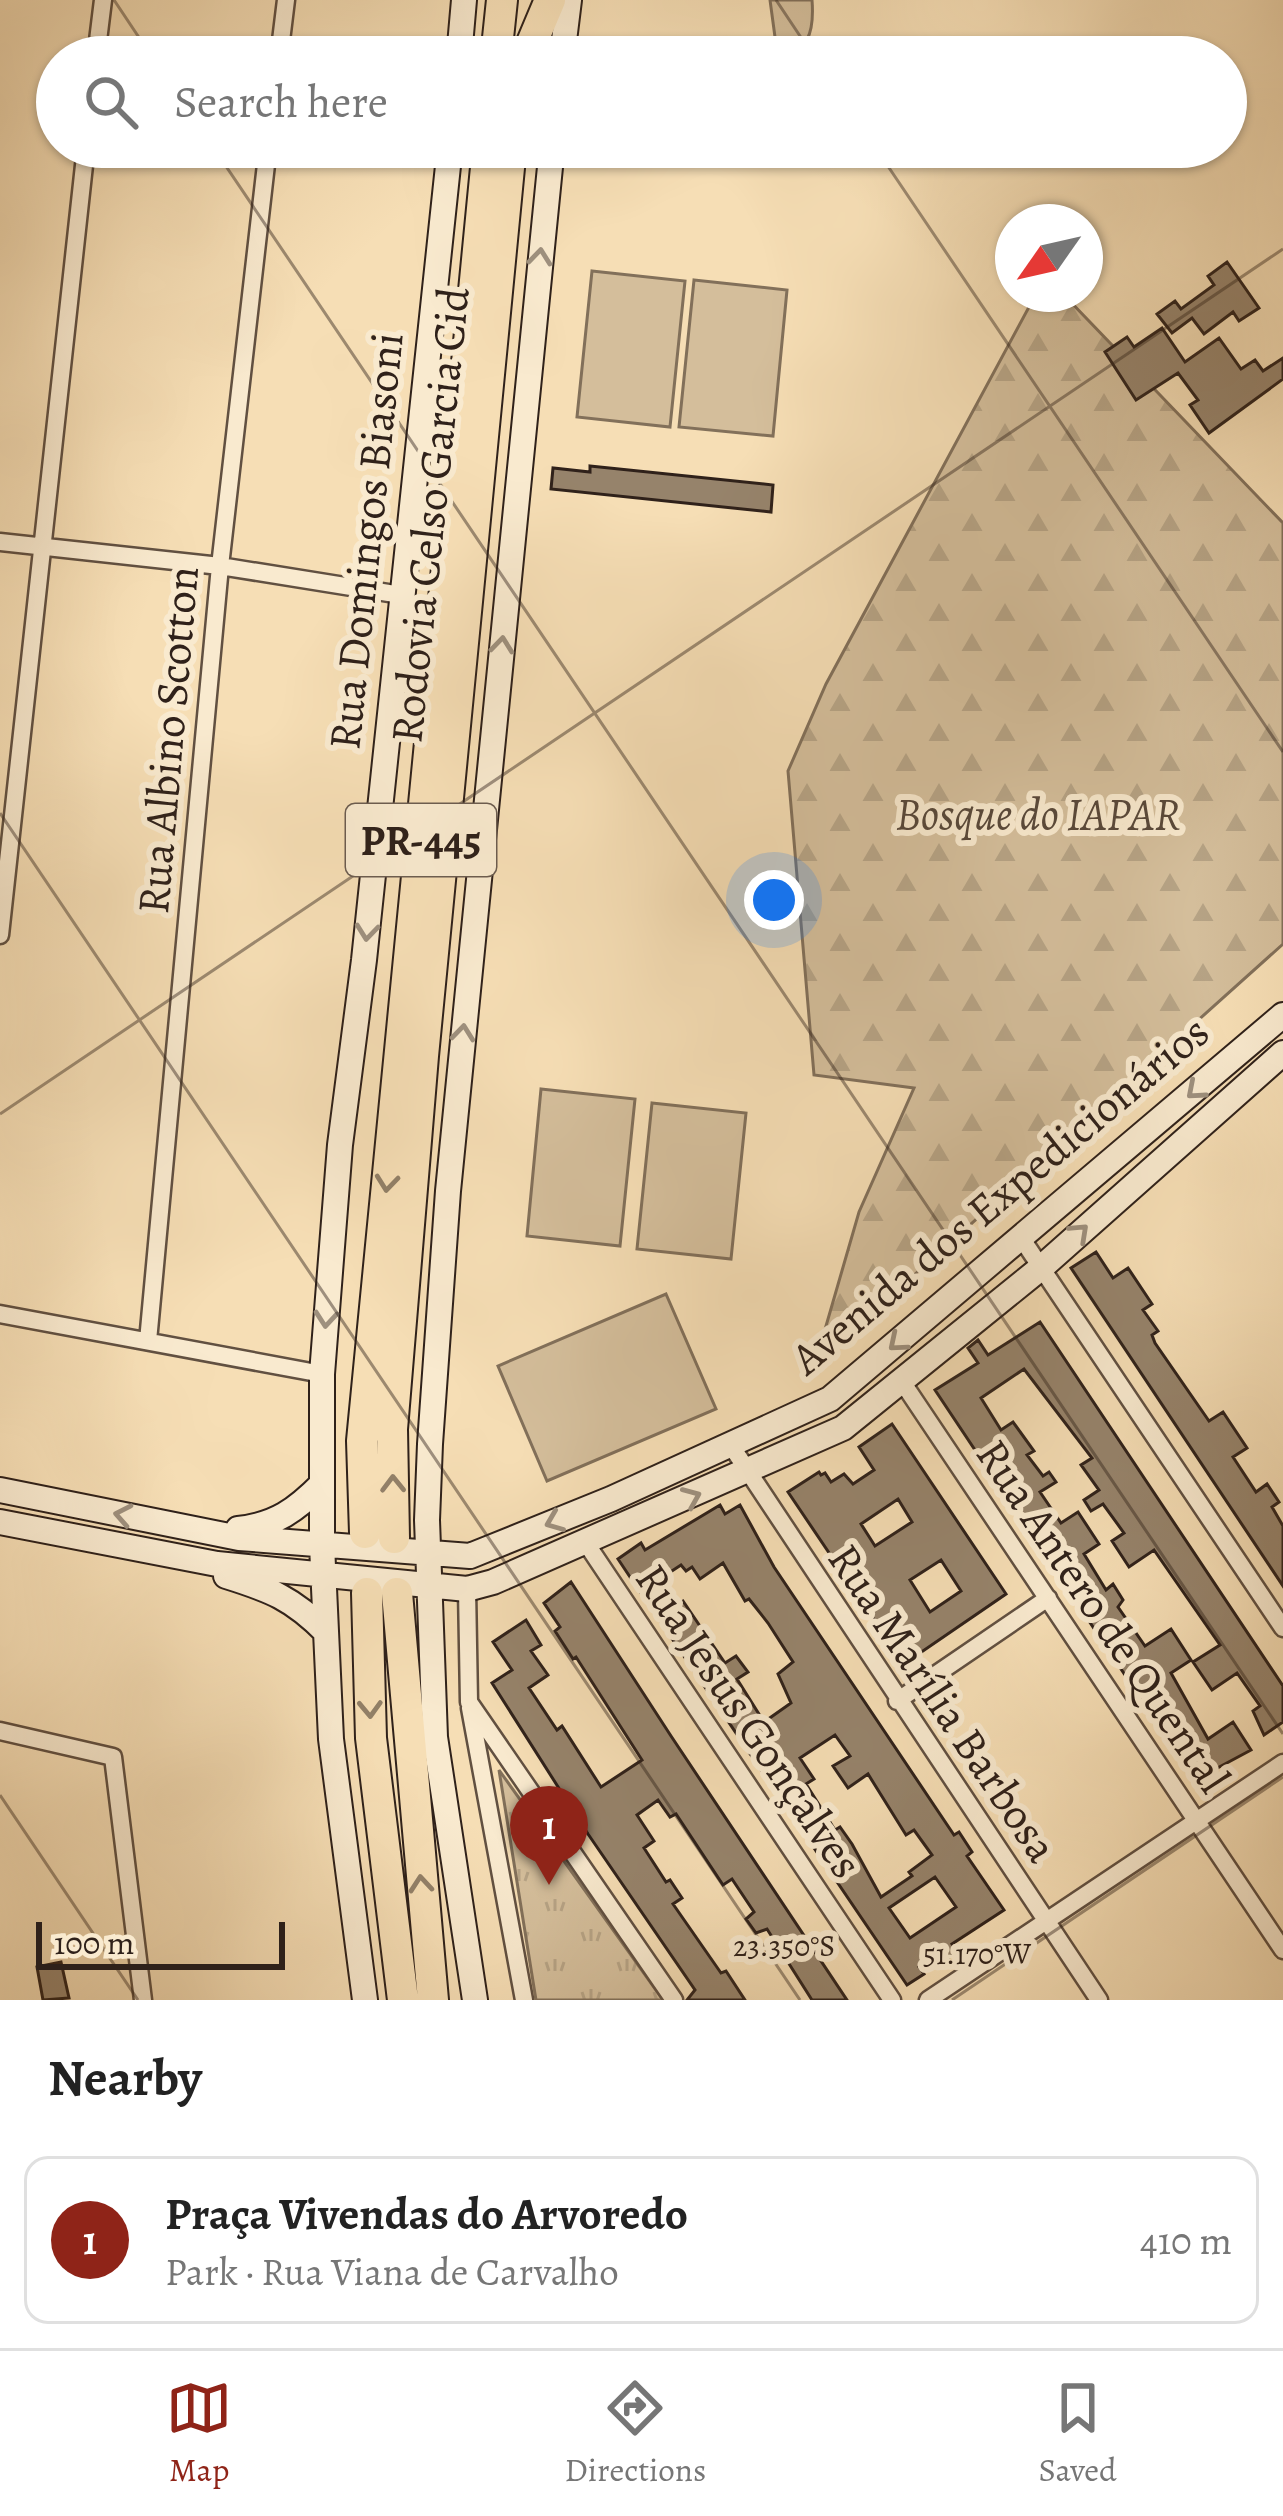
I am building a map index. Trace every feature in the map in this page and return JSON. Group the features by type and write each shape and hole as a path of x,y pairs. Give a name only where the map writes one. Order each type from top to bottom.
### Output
{"highway":[{"path":"498,36 502,0"},
{"path":"524,36 526,0"},
{"path":"533,36 550,0"},
{"name":"Rodovia Celso Garcia Cid","path":"486,168 362,1441 380,1535 509,168"},
{"path":"403,2000 371,1738 382,1593 433,2000"}],"main road":[{"path":"461,36 464,0"},
{"path":"565,36 569,0"},
{"name":"Rua Domingos Biasoni","path":"322,1374 340,1145 448,168"},
{"name":"PR-445","path":"428,1520 448,1191 549,168"},
{"name":"Avenida dos Expedicionários","path":"205,1532 470,1556 610,1499 830,1399 1283,1015"},
{"name":"Avenida dos Expedicionários","path":"199,1560 467,1589 749,1473 843,1428 903,1383 1042,1267 1283,1052"},
{"path":"322,1374 322,1545 331,1739 364,2000"},
{"path":"0,1490 205,1532 262,1527 280,1519 322,1484"},
{"path":"428,1520 440,1777 475,2000"},
{"path":"428,1520 470,1556"},
{"path":"0,1522 199,1560 212,1572 286,1597 326,1632"},
{"path":"199,1560 205,1532"}],"street":[{"path":"99,36 103,0"},
{"path":"282,36 286,0"},
{"path":"0,935 84,168"},
{"name":"Rua Albino Scotton","path":"148,1340 220,566 266,168"},
{"path":"0,542 220,566 401,596"},
{"path":"1022,1239 1283,1628"},
{"path":"0,1314 322,1374"},
{"name":"Rua Antero de Quental","path":"903,1383 1283,1950"},
{"name":"Rua Marília Barbosa","path":"730,1444 1099,2000"},
{"name":"Rua Jesus Gonçalves","path":"586,1543 892,2000"},
{"path":"467,1589 469,1702 524,2000"},
{"path":"897,1701 1048,1598"},
{"path":"469,1702 674,2000"},
{"path":"0,1731 113,1757 143,2000"},
{"path":"928,2000 1283,1763"}],"green space":[{"path":"770,0 812,0 808,36 775,36"},
{"path":"592,271 685,281 670,427 577,417"},
{"path":"694,280 787,290 773,436 679,427"},
{"name":"Bosque do IAPAR","path":"1026,312 1080,312 1283,523 1283,944 815,1364 859,1212 914,1088 814,1075 788,771 826,684"},
{"path":"541,1089 635,1099 620,1246 527,1236"},
{"path":"652,1103 746,1113 731,1259 637,1249"},
{"path":"666,1294 716,1409 547,1481 498,1366"},
{"path":"499,1770 663,2000 536,2000"}],"building":[{"path":"1227,262 1259,308 1239,321 1233,312 1204,334 1192,318 1172,333 1157,314 1175,301 1181,309 1214,285 1208,276"},
{"path":"1162,328 1185,362 1219,338 1241,369 1255,360 1263,371 1283,358 1283,379 1209,433 1190,405 1198,400 1178,373 1136,400 1105,352 1127,337 1134,347"},
{"path":"590,466 773,485 771,512 551,489 553,468 590,472"},
{"path":"1096,1252 1113,1278 1128,1268 1152,1304 1143,1310 1158,1331 1152,1335 1155,1343 1209,1421 1223,1412 1247,1448 1233,1457 1256,1492 1267,1484 1279,1502 1272,1507 1283,1526 1283,1586 1071,1268"},
{"path":"1040,1322 1283,1686 1283,1722 1264,1735 1253,1711 1260,1706 1237,1673 1212,1690 1193,1662 1220,1645 1154,1550 1129,1567 1112,1541 1124,1533 1103,1504 1091,1511 1084,1500 1099,1490 1081,1465 1092,1458 1024,1369 981,1398 1001,1430 1013,1422 1034,1451 1027,1455 1043,1476 1049,1472 1056,1482 1040,1492 1061,1523 1078,1512 1099,1544 1084,1554 1106,1590 1113,1584 1123,1600 1118,1607 1145,1646 1171,1629 1191,1660 1171,1673 1208,1739 1233,1722 1251,1750 1195,1780 935,1390 978,1363 968,1348 978,1340 988,1355"},
{"path":"892,1424 1006,1594 904,1664 788,1492 819,1472 831,1482 844,1474 853,1484 874,1470 859,1447","holes":["898,1499 912,1522 875,1546 861,1524","941,1560 961,1591 930,1612 910,1580"]},
{"path":"720,1505 725,1514 740,1505 774,1567 954,1835 959,1832 972,1852 967,1856 1004,1910 952,1944 957,1952 946,1959 941,1952 919,1967 924,1974 907,1985 658,1618 683,1601 725,1663 736,1656 748,1672 737,1679 764,1722 791,1703 778,1674 793,1662 768,1623 749,1599 745,1601 723,1563 700,1579 692,1567 686,1571 681,1565 640,1592 618,1559 641,1543 645,1550","holes":["835,1735 850,1756 833,1766 848,1788 868,1774 906,1835 914,1830 932,1855 881,1897 852,1844 840,1827 835,1830 806,1784 814,1779 800,1758","935,1877 956,1907 910,1938 889,1908"]},
{"path":"571,1582 847,2000 812,2000 767,1929 756,1933 746,1919 754,1912 732,1879 723,1885 676,1814 670,1817 658,1800 637,1815 654,1841 644,1848 682,1898 673,1904 745,2000 687,2000 695,1990 492,1683 512,1670 493,1642 526,1620 541,1645 531,1651 548,1675 529,1688 557,1730 562,1726 601,1787 642,1760 555,1631 560,1627 544,1603"},
{"path":"61,1962 69,1998 43,2000 37,1967"}],"place":[{"name":"Praça Vivendas do Arvoredo","path":"549,1885"}]}
